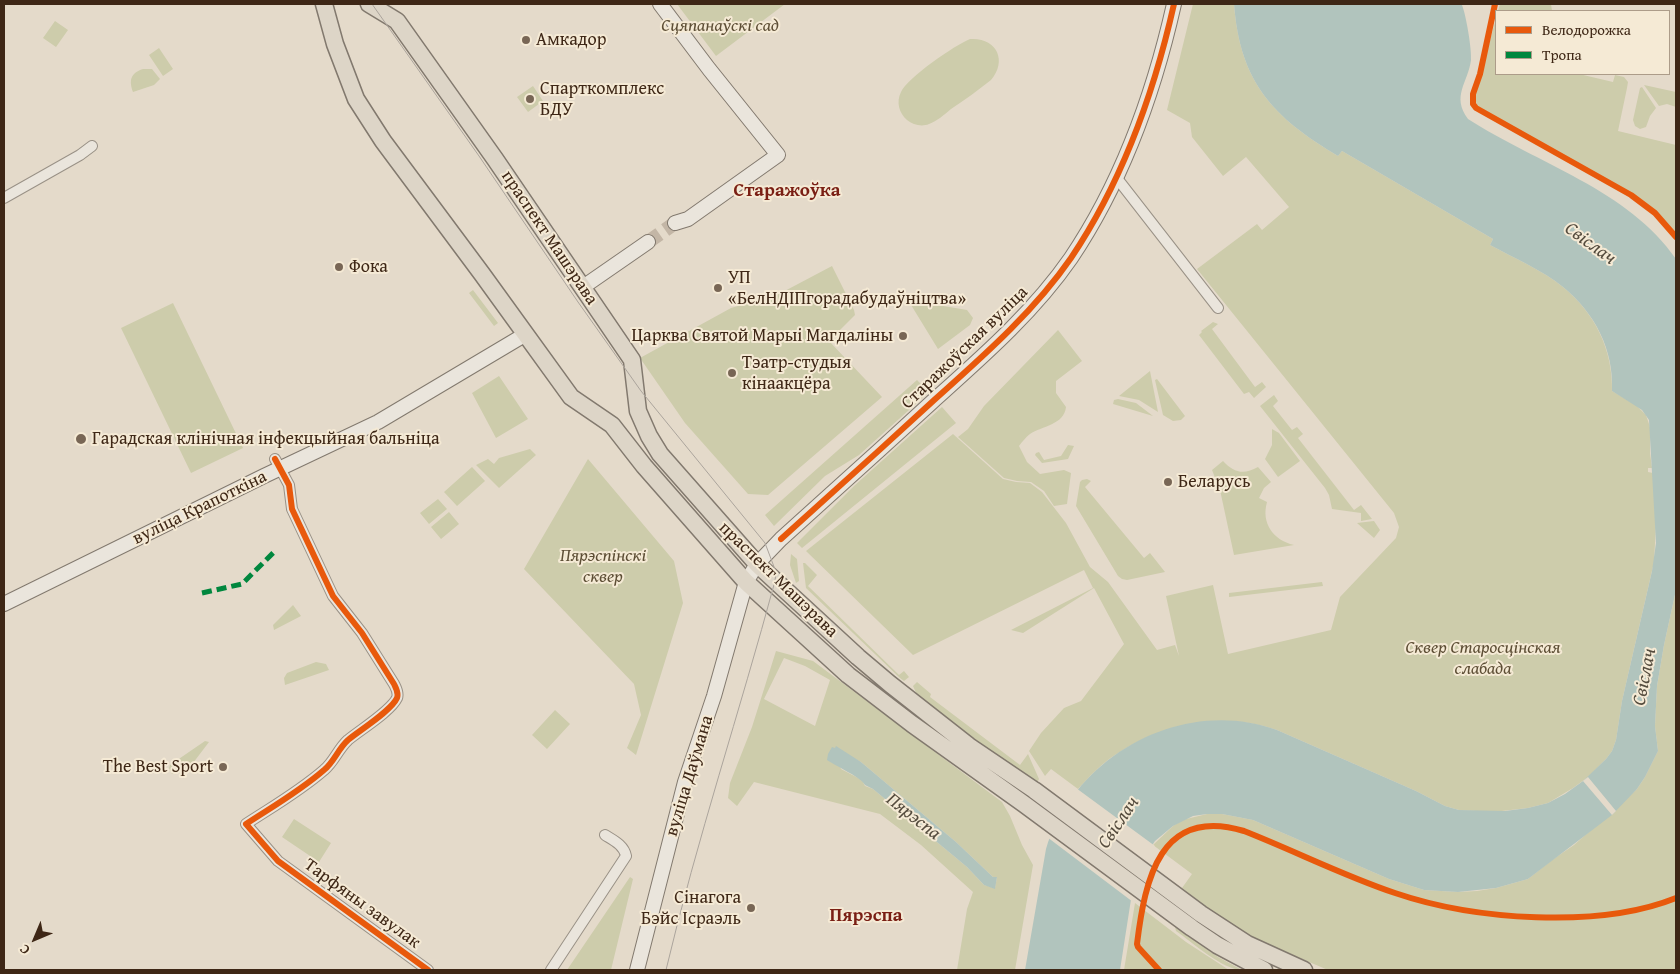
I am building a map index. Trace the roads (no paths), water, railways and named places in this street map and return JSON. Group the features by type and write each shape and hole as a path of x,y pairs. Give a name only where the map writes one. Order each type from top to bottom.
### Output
{"main road":[{"name":"праспект Машэрава","path":"324,4 356,99 383,141 571,397 612,425 644,466 746,582 848,675 912,724 980,764 1034,790 1201,914 1248,944 1304,970"},
{"name":"праспект Машэрава","path":"369,4 397,21 495,159 632,360 638,411 649,436 660,454 757,564 1024,804 1166,910 1217,945 1264,970"},
{"path":"660,4 778,155 688,219 675,223"},
{"name":"Старажоўская вуліца","path":"746,582 757,564 781,539 984,356 1026,312 1070,260 1102,207 1145,106 1160,59 1174,4"},
{"path":"583,287 648,242"},
{"name":"вуліца Крапоткіна","path":"4,604 278,463 378,422 526,334"},
{"name":"вуліца Даўмана","path":"637,970 685,782 714,696 746,582"}],"street":[{"path":"4,198 80,155 92,146"},
{"path":"1116,177 1218,308"},
{"name":"Тарфяны завулак","path":"278,463 289,485 292,509 333,596 362,632 398,692 397,698 389,708 347,741 333,762 325,770 246,824 278,861 428,970"},
{"path":"551,970 626,856 625,850 621,846 605,835"}],"water":[{"name":"Свіслач","path":"1234,4 1462,5 1471,55 1461,96 1463,111 1468,119 1607,196 1633,214 1656,235 1676,259 1676,590 1657,686 1655,726 1658,751 1637,789 1612,815 1528,879 1496,888 1458,892 1424,890 1389,879 1253,820 1222,814 1193,816 1173,826 1155,841 1149,850 1132,893 1120,970 1025,970 1046,849 1060,816 1081,786 1107,761 1137,741 1170,728 1205,721 1241,721 1277,730 1416,791 1445,806 1459,810 1505,811 1548,803 1583,781 1606,759 1612,751 1616,740 1622,701 1652,571 1656,543 1649,420 1642,410 1612,391 1610,361 1600,333 1584,308 1563,287 1537,270 1490,245 1493,239 1342,151 1338,156 1315,142 1278,112 1252,77 1238,32"},
{"path":"836,746 861,762 956,842 993,877 997,877 995,889 984,885 967,867 873,789 827,760 832,747 835,748"}],"tunnel":[{"path":"648,242 675,223"}],"tram line":[{"path":"372,4 641,391 765,543 776,572 762,630 691,872 666,970"}],"place":[{"name":"Амкадор","path":"526,40"},
{"name":"Спарткомплекс БДУ","path":"530,99"},
{"name":"Фока","path":"339,267"},
{"name":"УП «БелНДІПгорадабудаўніцтва»","path":"718,288"},
{"name":"Царква Святой Марыі Магдаліны","path":"903,336"},
{"name":"Тэатр-студыя кінаакцёра","path":"732,373"},
{"name":"Гарадская клінічная інфекцыйная бальніца","path":"81,439"},
{"name":"Беларусь","path":"1168,482"},
{"name":"The Best Sport","path":"223,767"},
{"name":"Сінагога Бэйс Ісраэль","path":"751,908"}],"district":[{"name":"Старажоўка","path":"787,191"},
{"name":"Пярэспа","path":"866,916"}],"park label":[{"name":"Сцяпанаўскі сад","path":"720,26"},
{"name":"Пярэспінскі сквер","path":"603,566"},
{"name":"Сквер Старосцінская слабада","path":"1483,658"}]}
